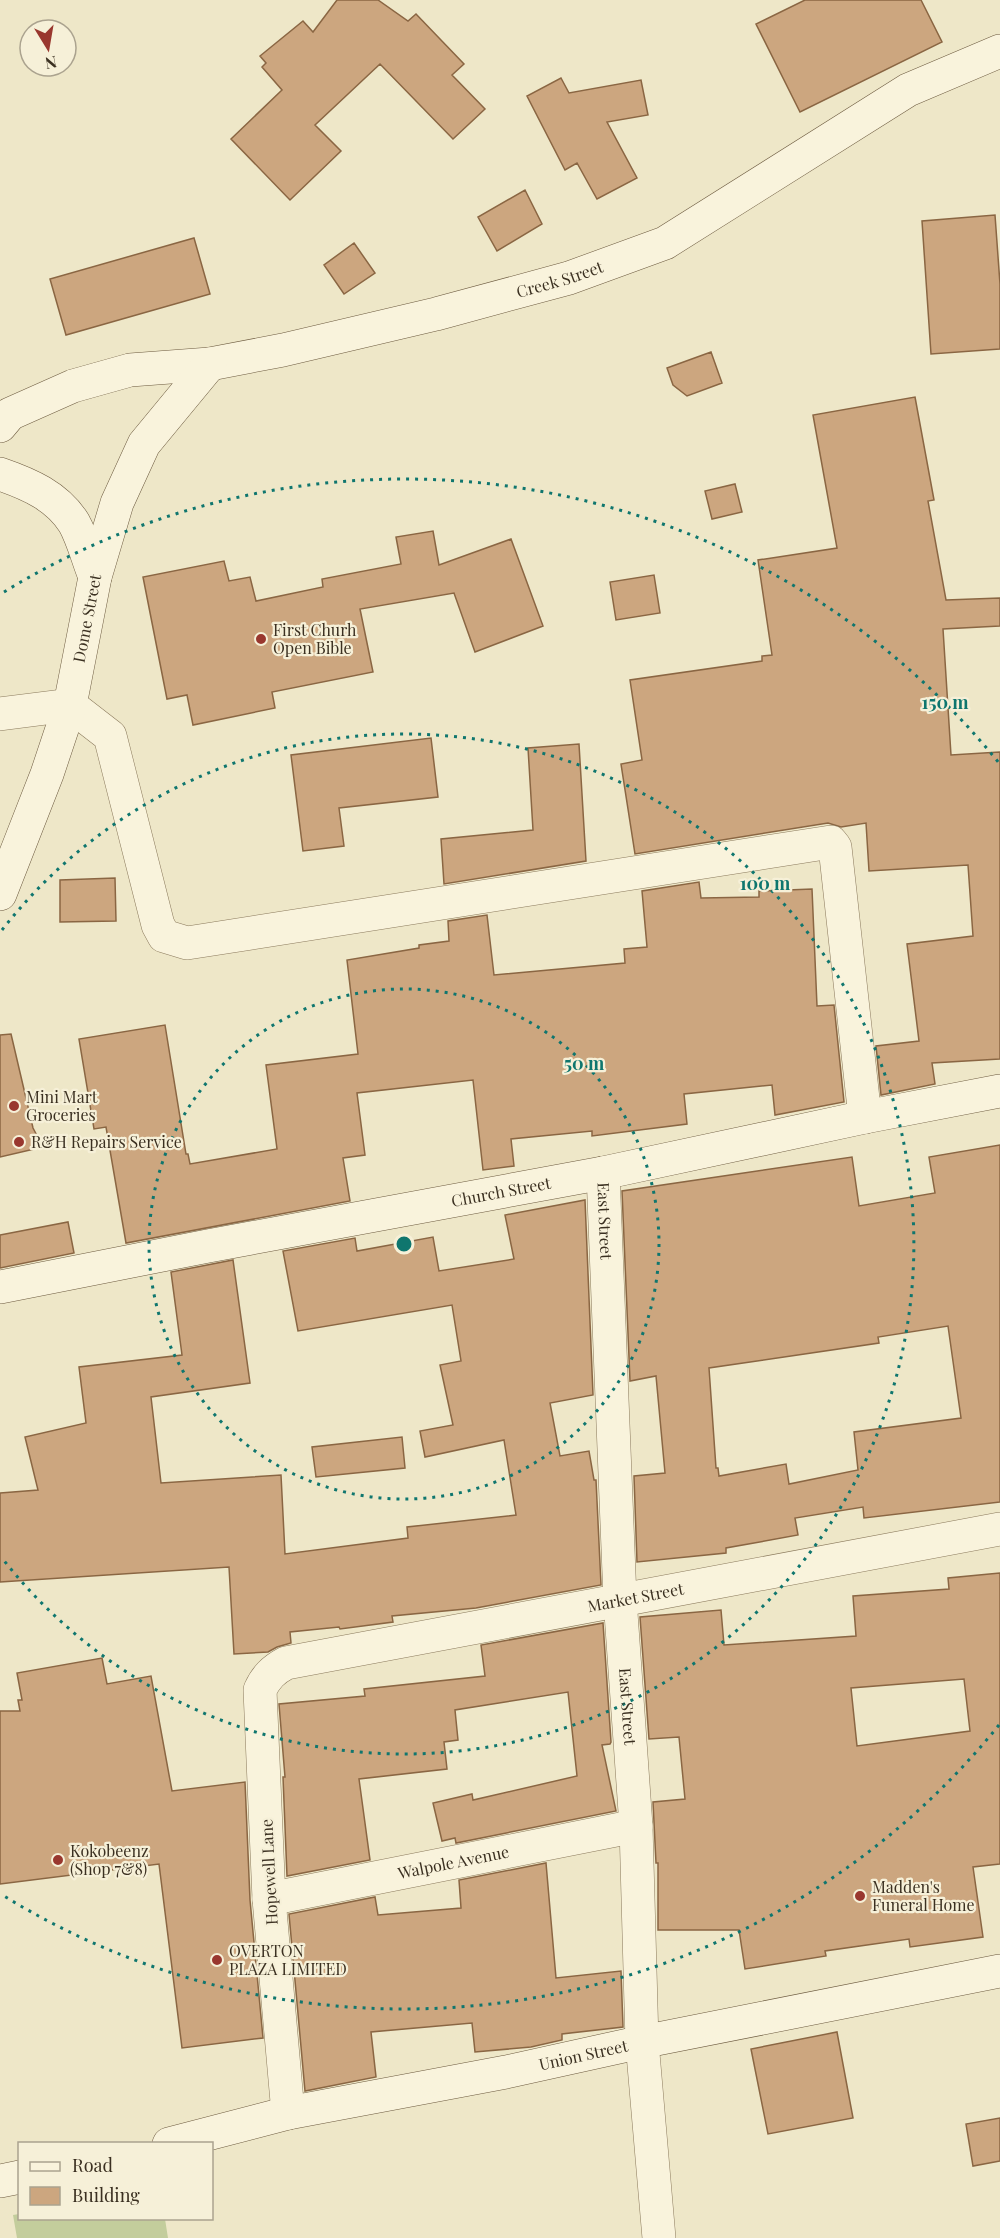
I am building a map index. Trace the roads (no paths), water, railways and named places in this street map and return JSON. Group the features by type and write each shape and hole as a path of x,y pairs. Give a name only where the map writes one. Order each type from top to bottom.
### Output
{"street":[{"name":"Creek Street","path":"0,426 10,414 73,386 130,370 210,364 282,350 436,314 568,278 665,243 908,90 1000,51"},
{"name":"Dome Street","path":"0,894 47,774 70,705 95,577 117,503 144,444 210,364"},
{"path":"0,474 29,484 49,496 74,523 95,577"},
{"path":"0,714 70,705 110,736 158,925 164,936 187,943 831,842 835,847 865,1117"},
{"name":"Church Street","path":"0,1287 603,1173 865,1117 1000,1091"},
{"name":"East Street","path":"603,1173 620,1599 636,1826 642,2042 658,2238"},
{"name":"Market Street","path":"273,1670 286,1663 1000,1529"},
{"name":"Hopewell Lane","path":"273,1670 260,1690 269,1899 288,2113"},
{"name":"Walpole Avenue","path":"269,1899 636,1826"},
{"name":"Union Street","path":"177,2142 288,2113 506,2072 642,2042 1000,1971"},
{"path":"0,2181 18,2177"}],"place":[{"name":"First Churh Open Bible","path":"261,639"},
{"name":"Mini Mart Groceries","path":"14,1106"},
{"name":"R&H Repairs Service","path":"19,1142"},
{"name":"Kokobeenz (Shop 7&8)","path":"58,1860"},
{"name":"Madden's Funeral Home","path":"860,1896"},
{"name":"OVERTON PLAZA LIMITED","path":"217,1960"}]}
